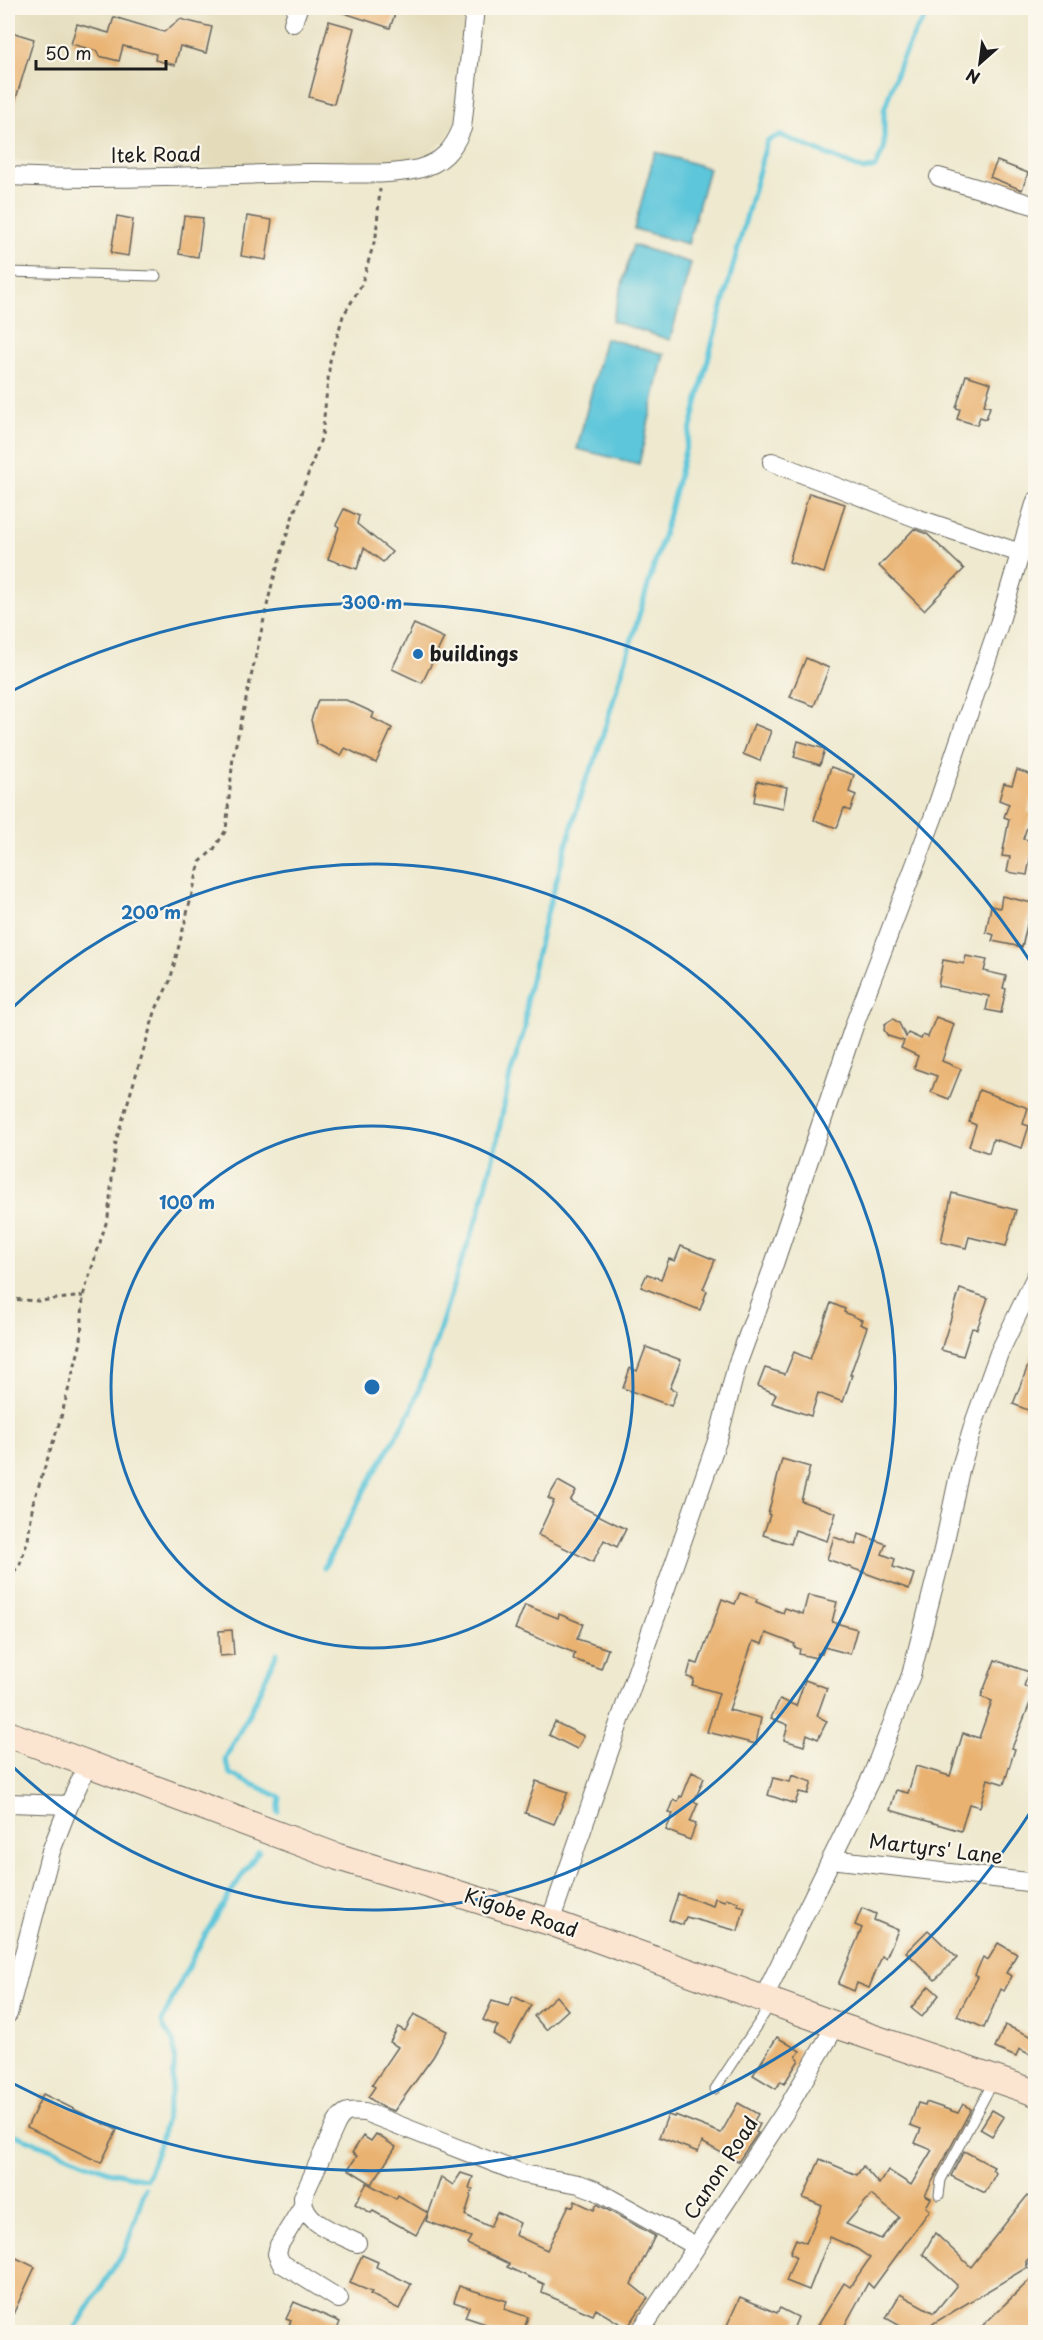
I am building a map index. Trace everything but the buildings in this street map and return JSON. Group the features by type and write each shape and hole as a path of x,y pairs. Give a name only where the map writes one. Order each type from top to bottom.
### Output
{"street":[{"name":"Itek Road","path":"8,176 78,179 381,173 419,168 448,154 455,146 462,128 475,8"},
{"path":"939,177 1035,206"},
{"path":"772,462 919,519 1020,553"},
{"path":"550,1922 719,1435 737,1365 772,1270 855,1023 933,818 999,624 1035,501"},
{"path":"768,2000 831,1859 872,1776 911,1675 943,1550 960,1470 975,1420 999,1353 1035,1276"},
{"name":"Kigobe Road","path":"8,1734 338,1857 550,1922 836,2025 1035,2092"},
{"path":"8,2014 51,1851 88,1764"},
{"path":"8,1803 69,1805"},
{"name":"Martyrs' Lane","path":"831,1859 1035,1883"},
{"name":"Canon Road","path":"640,2332 785,2112 836,2025"},
{"path":"357,2243 312,2218 303,2206 303,2198 341,2115 349,2111 365,2112 523,2174 579,2184 595,2190 696,2246"},
{"path":"303,2206 279,2245 277,2254 281,2263 339,2299"}],"lane":[{"path":"8,272 156,276"},
{"path":"714,2089 768,2000"},
{"path":"939,2195 941,2180 995,2078"}],"path":[{"path":"8,1579 20,1564 28,1540 33,1503 60,1421 81,1342 83,1296 108,1217 116,1141 156,1009 170,981 200,862 214,849 226,830 233,757 272,588 291,521 322,436 330,361 343,316 361,285 376,236 381,173"},
{"path":"8,1299 39,1300 83,1296"}],"shaded area":[{"path":"8,8 468,8 456,119 445,141 428,154 409,160 110,170 11,160 8,159"}],"water":[{"path":"655,152 709,168 688,244 634,229"},
{"path":"633,245 691,263 670,340 612,321"},
{"path":"605,338 664,354 639,464 577,449"}],"waterway":[{"path":"324,1568 365,1489 411,1411 479,1214 510,1076 525,1028 527,996 544,924 584,784 595,761 666,526 767,141 780,135 864,170 875,167 884,149 884,110 900,63 916,30 933,8"},
{"path":"277,1653 225,1759 230,1774 280,1797 278,1812"},
{"path":"8,2132 108,2171 146,2179 163,2132 171,2095 175,2060 174,2043 162,2022 206,1934 259,1851"},
{"path":"73,2332 126,2248 145,2188"}],"place":[{"name":"buildings","path":"418,654"}]}
